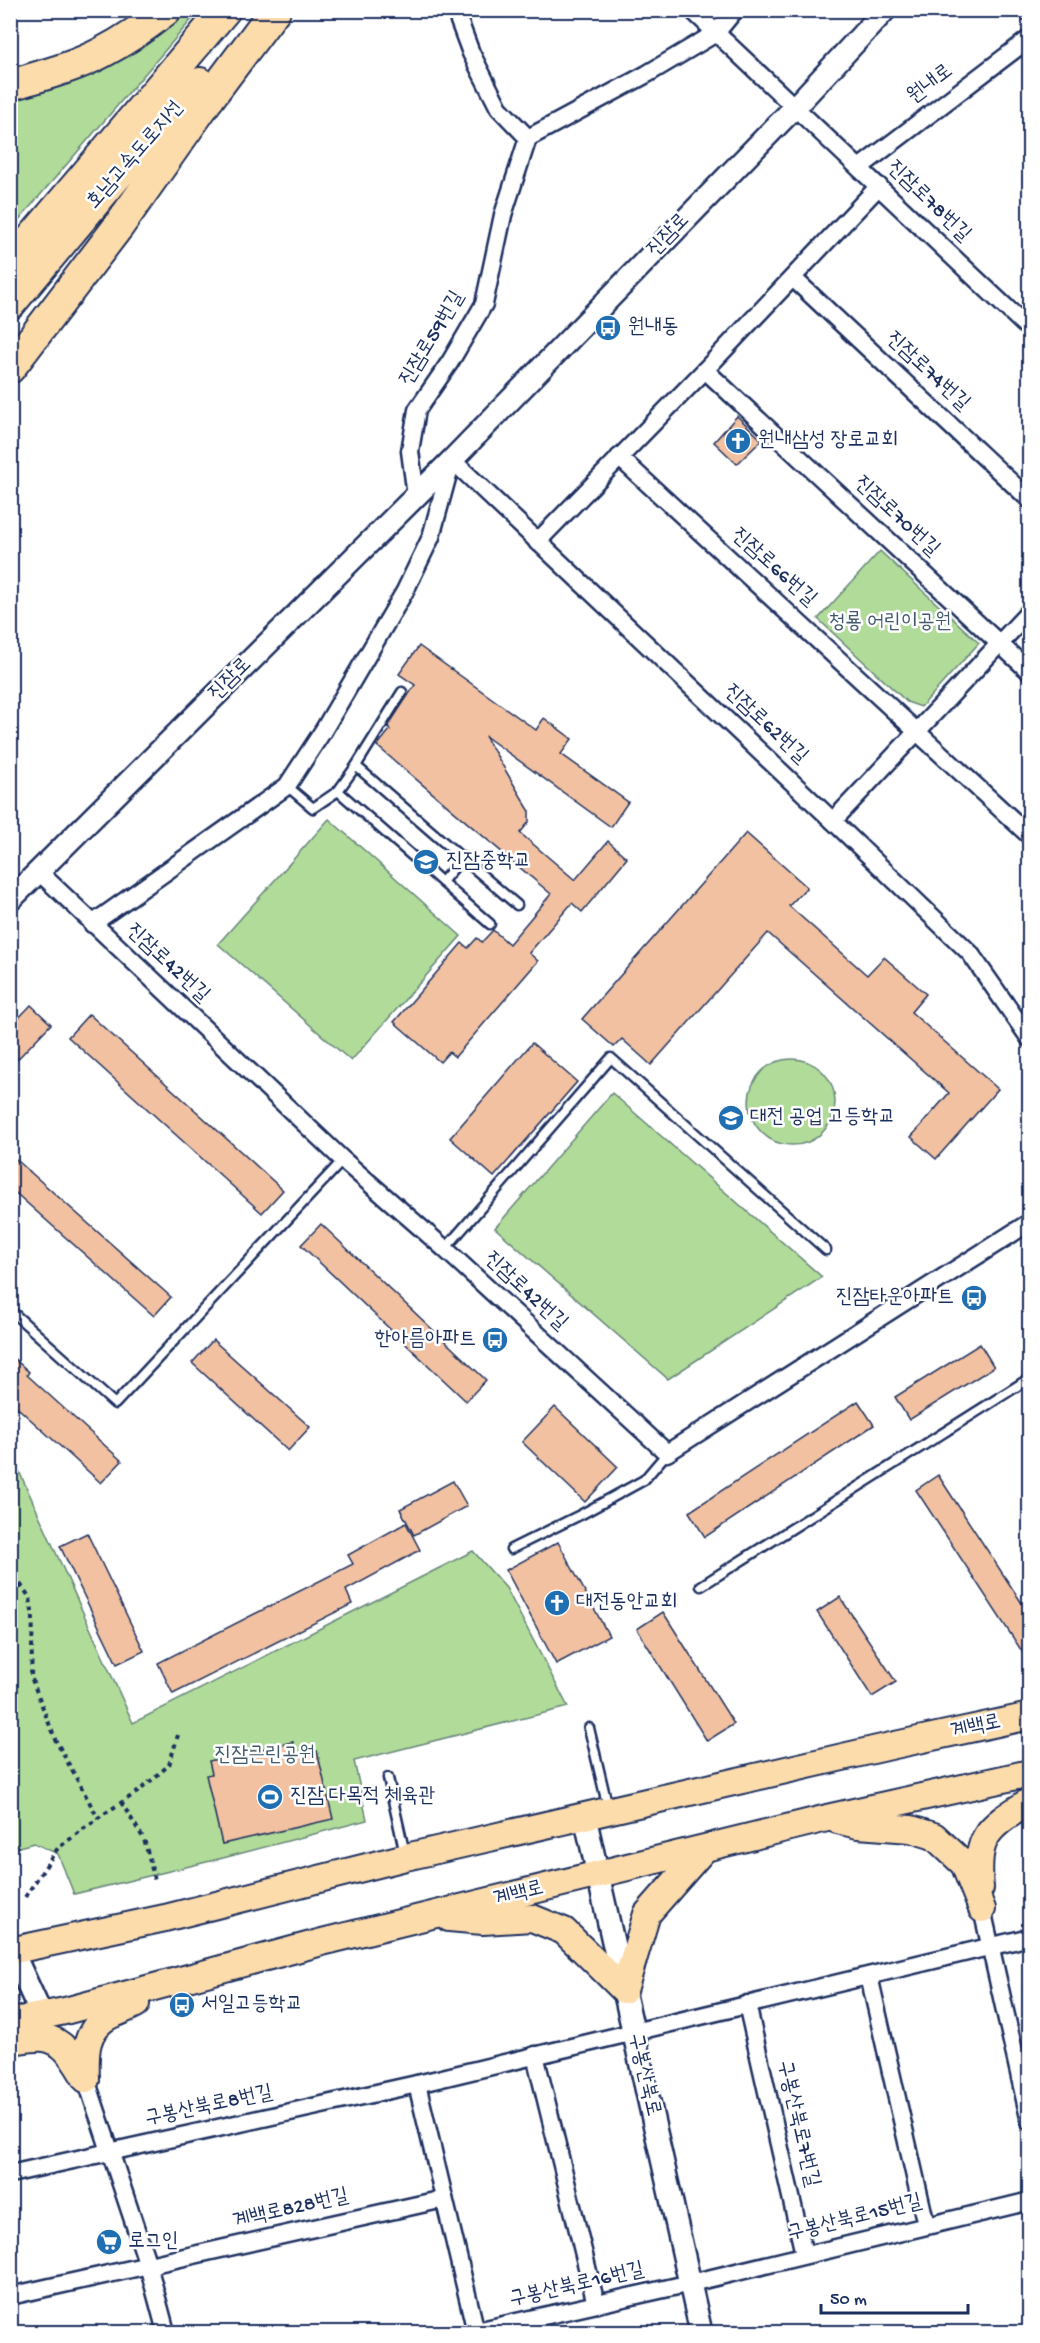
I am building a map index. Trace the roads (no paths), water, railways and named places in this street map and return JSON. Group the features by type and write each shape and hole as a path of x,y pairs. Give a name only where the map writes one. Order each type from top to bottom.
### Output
{"highway":[{"path":"10,86 46,75 102,53 166,10"},
{"name":"호남고속도로지선","path":"10,264 225,10"},
{"name":"호남고속도로지선","path":"10,304 117,176 264,10"},
{"path":"10,368 118,227 275,10"}],"main road":[{"name":"계백로","path":"11,1949 165,1918 406,1857 1029,1716"},
{"name":"계백로","path":"10,2022 42,2016 431,1916 827,1818 1029,1773"},
{"path":"982,1910 978,1861 981,1844 989,1830 1029,1801"},
{"path":"827,1818 858,1825 911,1829 934,1836 964,1864 982,1910"},
{"path":"431,1916 483,1922 532,1918 564,1931 624,1990 647,1914 704,1849"},
{"path":"86,2079 87,2040 96,2026 169,1983"},
{"path":"10,2041 44,2038 61,2045 75,2060 86,2079"}],"street":[{"path":"455,10 471,52 499,108 528,138 647,74 716,33 735,10"},
{"path":"692,10 716,33"},
{"name":"진잠로","path":"10,900 452,460 794,108 885,10"},
{"name":"진잠로78번길","path":"716,33 1029,330"},
{"name":"원내로","path":"859,168 1029,38"},
{"name":"진잠로59번길","path":"416,496 410,451 417,410 450,362 484,304 503,215 528,138"},
{"path":"537,542 705,370 879,186"},
{"name":"진잠로74번길","path":"793,278 1029,500"},
{"name":"진잠로70번길","path":"705,370 1029,672"},
{"name":"진잠로66번길","path":"619,457 1029,836"},
{"name":"진잠로","path":"92,924 287,786 323,731 405,591 431,537 452,460"},
{"name":"진잠로62번길","path":"452,460 833,820 970,953 1029,1039"},
{"path":"833,820 1029,611"},
{"name":"진잠로42번길","path":"38,871 343,1160 446,1249 667,1453"},
{"path":"667,1453 1029,1222"},
{"name":"구봉산북로","path":"585,1817 701,2332"},
{"path":"982,1910 1029,2122"},
{"path":"634,2032 1029,1937"},
{"path":"11,1949 42,2016"},
{"path":"869,1976 926,2225"},
{"name":"구봉산북로7번길","path":"747,2004 804,2254"},
{"name":"구봉산북로8번길","path":"10,2174 417,2084 634,2032"},
{"path":"536,2055 596,2304"},
{"path":"86,2079 148,2265 166,2332"},
{"path":"417,2084 474,2332"},
{"name":"계백로828번길","path":"10,2296 444,2199"},
{"name":"구봉산북로15번길","path":"691,2283 1029,2201"},
{"name":"구봉산북로16번길","path":"474,2332 691,2283"}],"lane":[{"path":"287,786 313,808 338,790 356,766 402,693"},
{"path":"356,766 517,905"},
{"path":"338,790 490,924"},
{"path":"442,882 462,858"},
{"path":"446,1249 611,1058 826,1250"},
{"path":"10,1310 115,1404 343,1160"},
{"path":"701,1586 1029,1378"},
{"path":"511,1549 644,1480 667,1453"},
{"path":"589,1728 609,1811"},
{"path":"388,1778 406,1857"}],"place":[{"name":"원내동","path":"608,328"},
{"name":"원내삼성 장로교회","path":"738,441"},
{"name":"진잠중학교","path":"426,862"},
{"name":"대전 공업 고등학교","path":"731,1118"},
{"name":"진잠타운아파트","path":"974,1298"},
{"name":"한아름아파트","path":"495,1340"},
{"name":"대전동안교회","path":"557,1603"},
{"name":"진잠 다목적 체육관","path":"270,1797"},
{"name":"서일고등학교","path":"182,2005"},
{"name":"로그인","path":"109,2242"}],"park label":[{"name":"청룡 어린이공원","path":"890,623"},
{"name":"진잠근린공원","path":"265,1756"}]}
